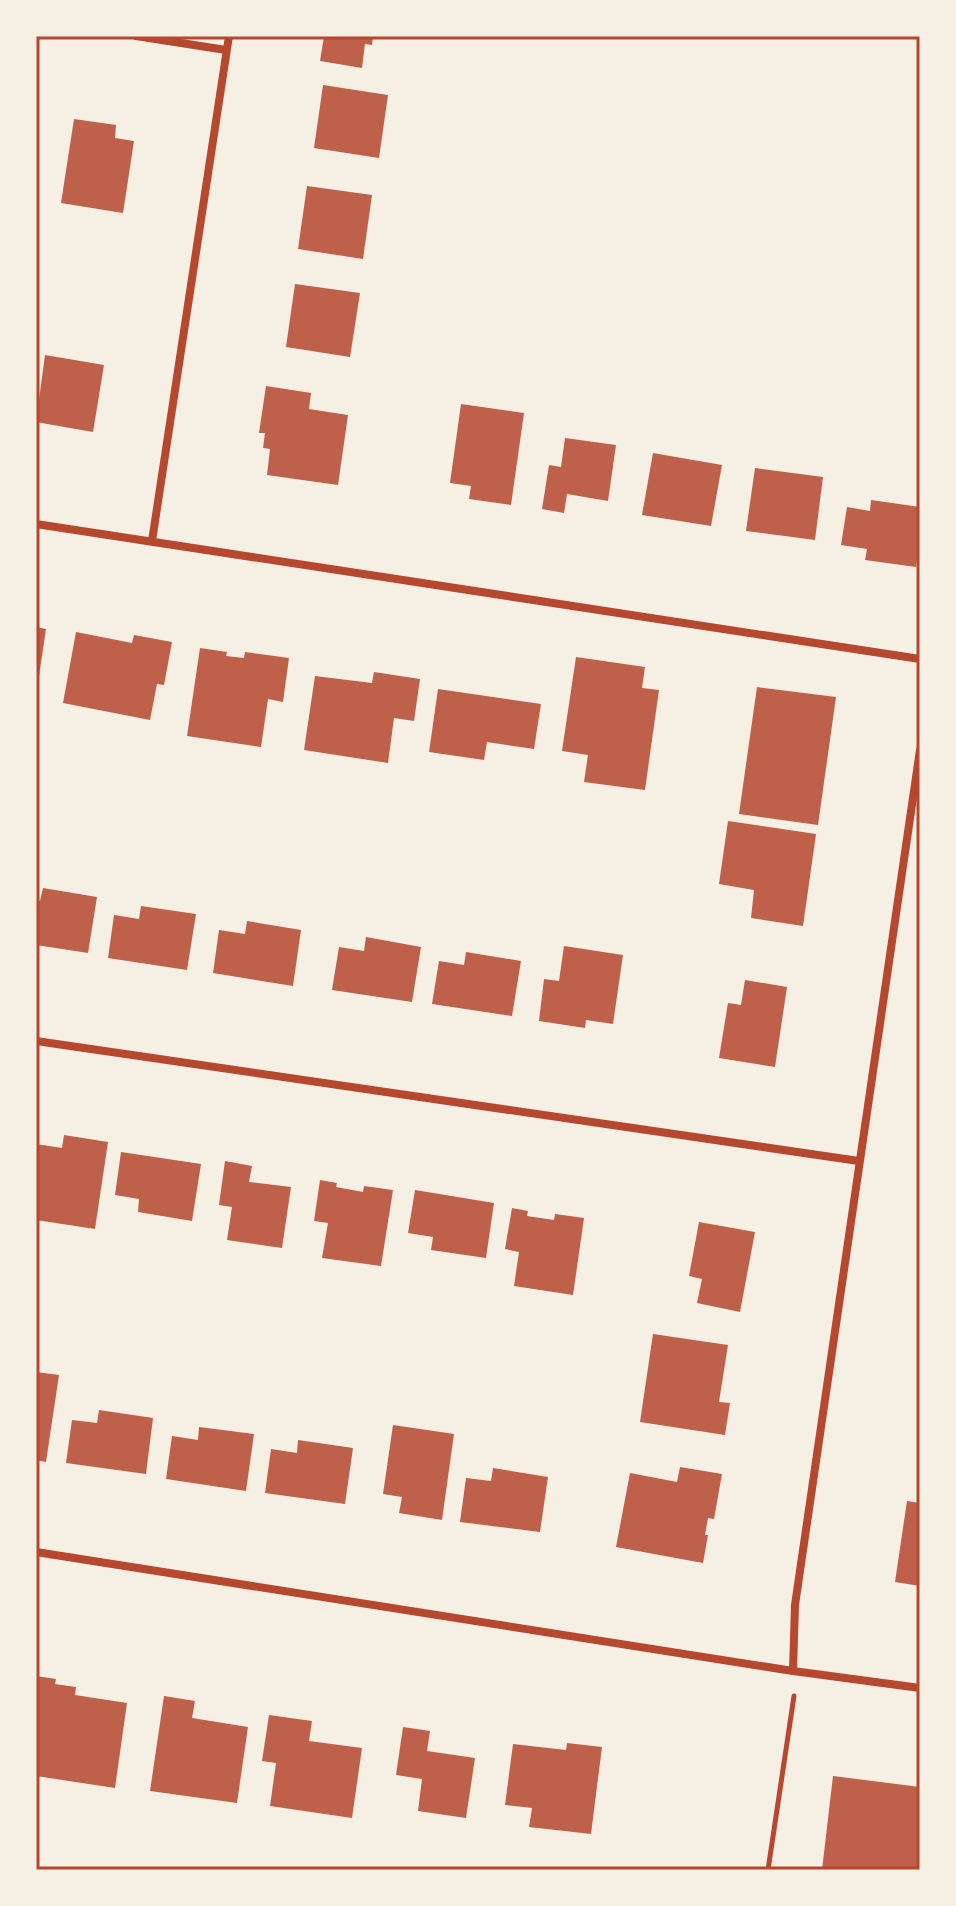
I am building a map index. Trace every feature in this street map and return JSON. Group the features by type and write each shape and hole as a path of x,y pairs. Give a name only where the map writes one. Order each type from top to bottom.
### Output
{"street":[{"path":"136,36 226,50"},
{"path":"152,541 229,36"},
{"path":"36,524 920,659"},
{"path":"793,1671 795,1605 920,750"},
{"path":"36,1041 859,1161"},
{"path":"36,1552 793,1671 920,1688"}],"path":[{"path":"768,1870 795,1703 793,1671"}],"building":[{"path":"324,36 373,36 372,45 365,44 362,68 320,61"},
{"path":"323,85 388,95 379,158 314,148"},
{"path":"74,119 116,125 115,138 134,141 123,213 61,203"},
{"path":"307,186 372,195 363,259 298,249"},
{"path":"295,284 360,293 350,357 286,347"},
{"path":"45,355 104,365 93,432 36,422"},
{"path":"266,386 311,393 309,409 348,415 338,485 267,475 270,449 263,448 265,433 259,433"},
{"path":"461,404 524,413 511,505 469,499 471,486 450,483"},
{"path":"565,438 616,445 608,501 567,494 564,513 542,509 549,465 561,467"},
{"path":"653,453 722,465 711,526 642,515"},
{"path":"755,468 823,477 815,540 746,531"},
{"path":"871,500 920,507 916,567 865,560 867,549 841,545 847,507 870,511"},
{"path":"36,627 46,629 39,676 36,676"},
{"path":"76,632 132,643 134,635 172,642 164,685 157,684 150,720 63,703"},
{"path":"200,648 227,652 226,656 244,658 245,652 289,658 283,702 268,699 261,747 187,736"},
{"path":"576,657 645,667 642,688 659,690 645,790 584,782 588,755 562,751"},
{"path":"374,672 420,679 414,721 394,718 388,763 304,750 315,676 372,683"},
{"path":"757,687 836,697 818,825 739,814"},
{"path":"438,689 541,704 534,749 487,742 484,760 429,752"},
{"path":"728,821 816,834 803,926 751,918 754,890 719,884"},
{"path":"43,888 97,897 88,953 36,945 36,900 40,901"},
{"path":"141,906 196,914 187,970 108,958 114,915 139,919"},
{"path":"247,921 301,930 293,986 213,973 219,930 245,934"},
{"path":"366,937 421,947 412,1002 332,990 339,947 364,951"},
{"path":"564,946 623,955 613,1024 586,1020 585,1028 539,1021 544,979 559,981"},
{"path":"466,952 521,961 512,1016 432,1004 439,961 464,965"},
{"path":"745,980 787,987 775,1067 719,1058 728,1003 741,1005"},
{"path":"64,1135 108,1142 95,1229 36,1220 36,1144 62,1148"},
{"path":"121,1152 201,1164 192,1221 138,1212 139,1199 115,1195"},
{"path":"225,1161 252,1166 249,1182 291,1187 282,1248 227,1240 232,1207 219,1205"},
{"path":"320,1180 337,1183 336,1187 363,1192 364,1186 393,1190 381,1266 322,1258 328,1223 314,1221"},
{"path":"415,1190 494,1203 486,1258 431,1250 433,1237 408,1233"},
{"path":"512,1208 528,1211 527,1216 554,1220 555,1214 584,1218 573,1295 514,1286 519,1252 505,1249"},
{"path":"699,1222 755,1232 740,1312 697,1303 702,1279 689,1276"},
{"path":"653,1334 728,1345 719,1402 730,1403 725,1435 640,1422"},
{"path":"36,1372 59,1375 46,1462 36,1460"},
{"path":"99,1410 153,1418 146,1474 66,1463 72,1420 97,1423"},
{"path":"393,1425 454,1434 442,1520 399,1513 402,1497 383,1494"},
{"path":"199,1427 254,1434 246,1491 166,1479 172,1436 198,1440"},
{"path":"298,1440 353,1448 345,1504 265,1493 271,1449 297,1453"},
{"path":"680,1467 722,1474 714,1519 708,1518 703,1563 616,1547 630,1473 677,1482"},
{"path":"493,1468 548,1477 540,1532 460,1522 466,1478 491,1481"},
{"path":"907,1501 920,1503 920,1586 895,1582"},
{"path":"36,1676 56,1679 55,1684 76,1687 75,1695 127,1703 115,1788 36,1776"},
{"path":"164,1696 195,1701 192,1718 248,1727 237,1803 150,1791"},
{"path":"269,1715 312,1721 309,1741 362,1748 352,1818 270,1806 276,1763 262,1761"},
{"path":"403,1727 430,1731 427,1751 475,1758 466,1818 418,1811 422,1779 396,1775"},
{"path":"567,1743 602,1747 591,1834 529,1827 532,1808 505,1805 513,1744 566,1750"},
{"path":"833,1776 920,1787 920,1870 822,1870"}]}
